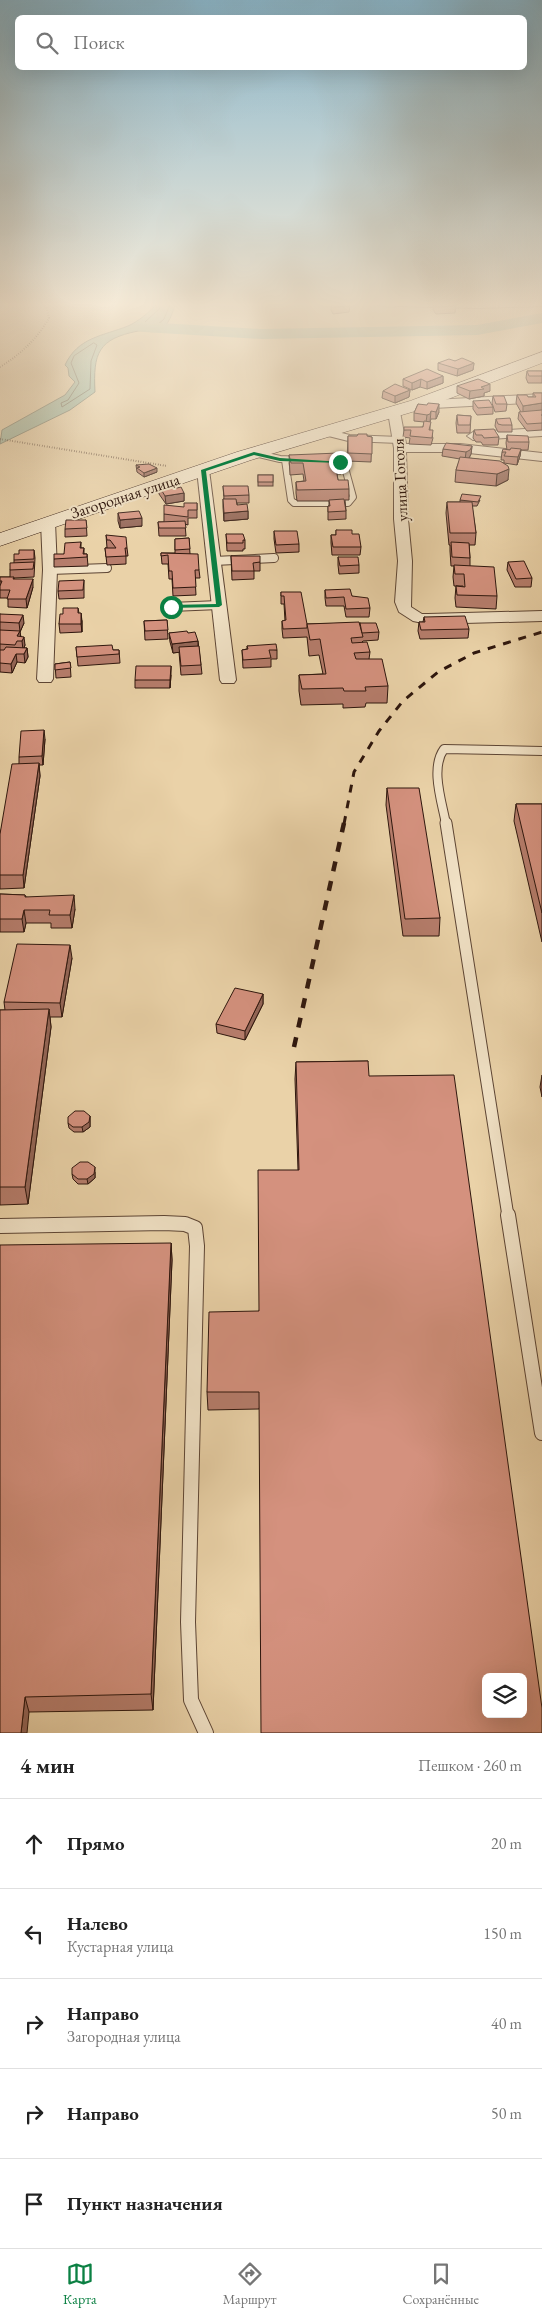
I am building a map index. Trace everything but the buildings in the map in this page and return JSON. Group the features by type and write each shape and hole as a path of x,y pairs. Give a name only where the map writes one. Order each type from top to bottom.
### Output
{"main road":[{"name":"улица Гоголя","path":"394,412 474,383"},
{"name":"Загородная улица","path":"0,540 254,453 394,412"}],"street":[{"path":"416,405 542,398"},
{"name":"улица Гоголя","path":"394,412 400,444 401,519 405,561 402,602 404,609 410,614 428,619 542,616"},
{"path":"460,448 463,439 468,437 542,432"},
{"path":"400,444 542,457"},
{"path":"203,470 228,680"},
{"path":"45,679 50,570 48,522"}],"lane":[{"path":"325,432 349,438 400,444"},
{"path":"254,453 285,460 306,460"},
{"path":"285,460 291,500 294,503 348,503 352,500 344,464 323,460"},
{"path":"214,561 274,558"},
{"path":"50,570 107,568"},
{"path":"171,607 219,605"},
{"path":"542,751 449,748 444,749 438,757 437,769 542,1433"},
{"path":"0,1226 164,1223 185,1224 196,1228 188,1622 191,1700 206,1733"}],"path":[{"path":"0,439 173,466"}],"water":[{"path":"74,383 95,383 95,392 70,410 0,444 2,430 65,395"}],"railway":[{"path":"344,824 354,772 379,731 403,701 438,672 474,653 542,632"},
{"path":"294,1047 344,823"}],"route":[{"path":"171,607 219,605 203,470 254,453 269,458 332,460 340,462"}]}
